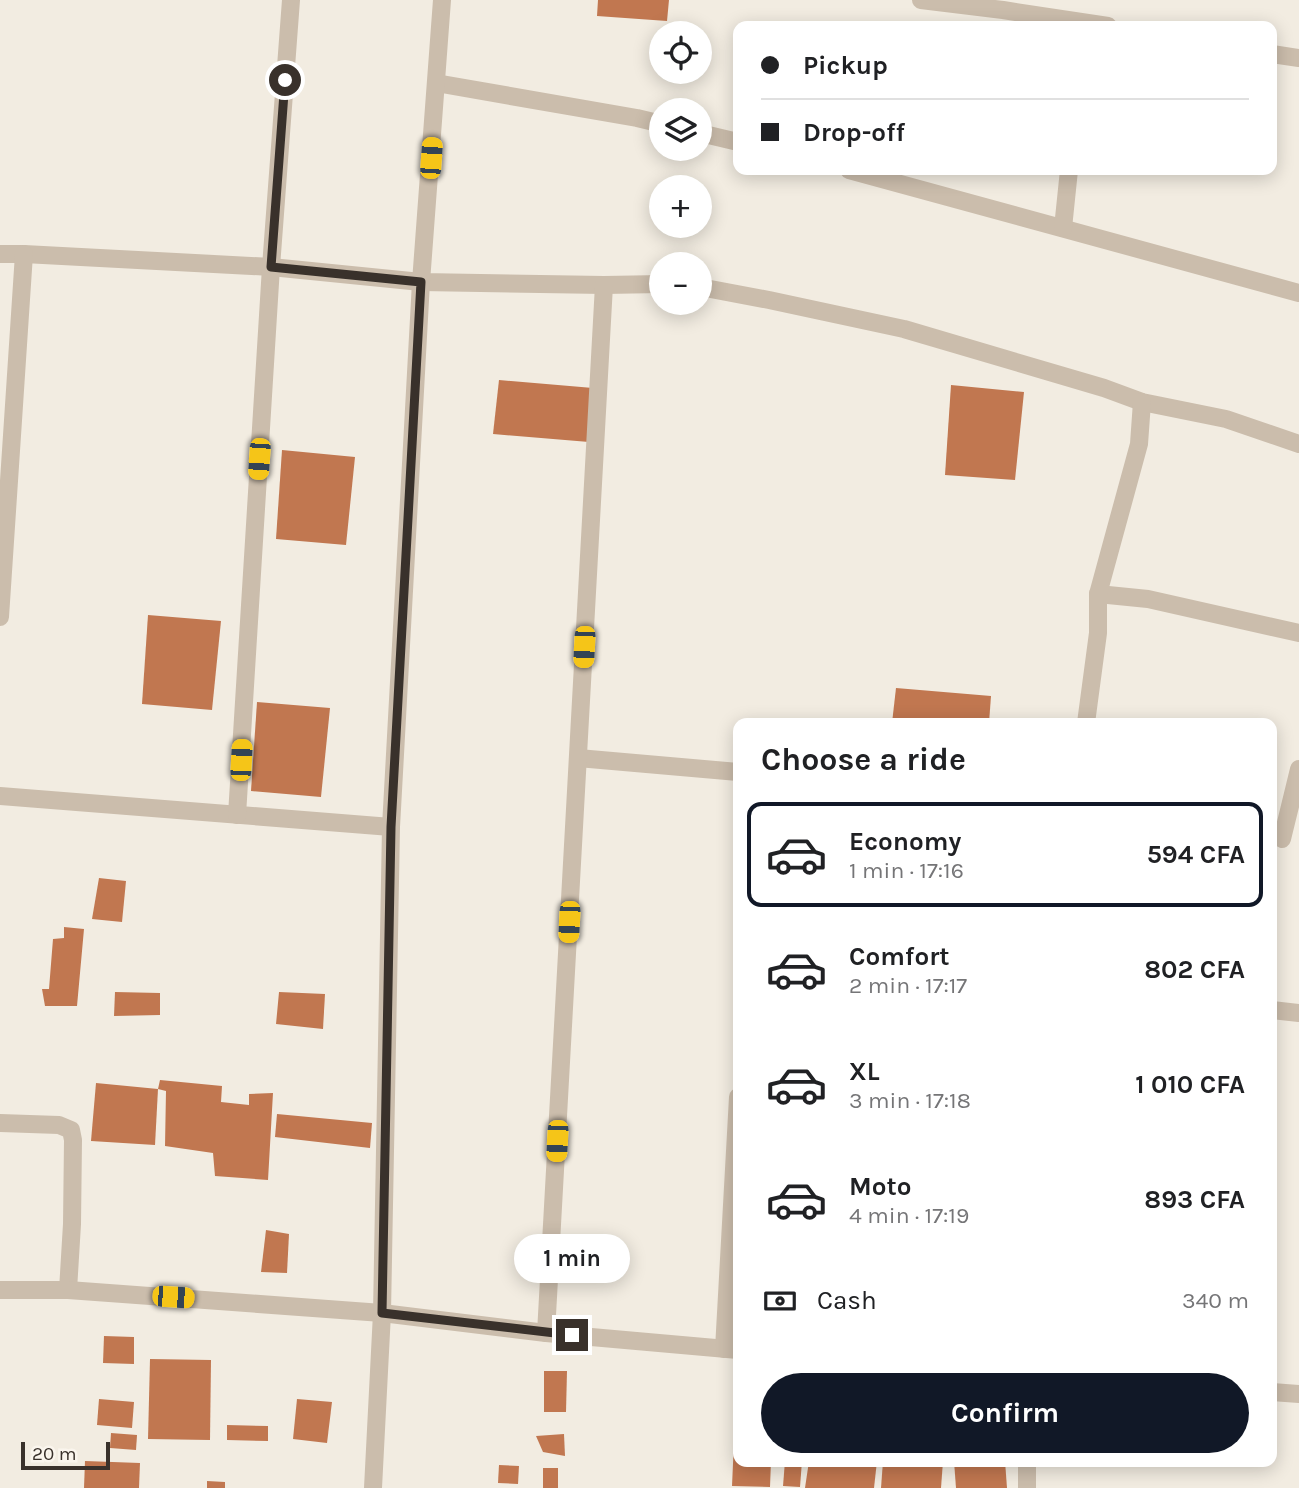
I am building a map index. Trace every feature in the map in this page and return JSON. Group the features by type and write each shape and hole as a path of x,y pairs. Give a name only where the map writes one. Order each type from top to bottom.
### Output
{"street":[{"path":"237,815 271,267 291,0"},
{"path":"373,1488 382,1313 391,827 421,282 442,0"},
{"path":"920,0 1063,21"},
{"path":"1277,55 1299,58"},
{"path":"436,83 649,121"},
{"path":"712,136 733,141"},
{"path":"867,175 1299,293"},
{"path":"1063,228 1068,175"},
{"path":"0,254 271,267 421,282 649,284"},
{"path":"0,617 24,254"},
{"path":"546,1333 604,285"},
{"path":"712,289 904,329 1104,388 1142,402 1226,419 1299,444"},
{"path":"1087,718 1098,633 1098,594 1139,444 1142,402"},
{"path":"1098,594 1148,599 1299,633"},
{"path":"578,758 733,772"},
{"path":"1284,839 1299,769"},
{"path":"0,796 391,827"},
{"path":"1277,1011 1299,1013"},
{"path":"0,1123 59,1125 71,1130 74,1140 68,1290"},
{"path":"0,1290 68,1290 382,1313 546,1333 731,1350 733,1278"},
{"path":"1277,1392 1299,1394"},
{"path":"1027,1467 1027,1488"}],"building":[{"path":"598,0 669,0 667,21 597,16"},
{"path":"499,380 593,388 589,442 493,434"},
{"path":"951,385 1024,392 1015,480 945,475"},
{"path":"282,450 355,457 346,545 276,539"},
{"path":"148,615 221,621 212,710 142,704"},
{"path":"896,688 991,696 989,718 893,718"},
{"path":"257,702 330,708 321,797 251,791"},
{"path":"99,878 126,881 122,922 92,919"},
{"path":"64,927 84,929 77,1006 45,1006 42,989 49,989 53,939 64,938"},
{"path":"115,992 160,993 160,1015 114,1016"},
{"path":"279,992 325,994 323,1029 276,1024"},
{"path":"160,1080 222,1086 221,1102 249,1105 249,1094 273,1093 268,1180 215,1176 213,1153 165,1146 166,1091 158,1089"},
{"path":"96,1083 158,1089 155,1145 91,1141"},
{"path":"277,1114 372,1123 370,1148 275,1137"},
{"path":"266,1230 289,1234 287,1273 261,1272"},
{"path":"104,1336 134,1337 134,1364 103,1363"},
{"path":"150,1359 211,1360 210,1440 148,1439"},
{"path":"544,1371 567,1371 566,1412 544,1412"},
{"path":"99,1399 134,1402 132,1428 97,1425"},
{"path":"297,1399 332,1402 327,1443 293,1439"},
{"path":"227,1425 268,1426 268,1441 227,1440"},
{"path":"111,1433 137,1435 136,1450 110,1448"},
{"path":"564,1434 565,1456 543,1452 536,1436"},
{"path":"85,1461 140,1463 139,1488 84,1488"},
{"path":"733,1464 733,1467 771,1467 770,1487 732,1486"},
{"path":"499,1465 519,1466 518,1484 498,1483"},
{"path":"785,1467 802,1467 800,1487 783,1486"},
{"path":"808,1467 876,1467 874,1488 805,1488"},
{"path":"883,1467 943,1467 941,1488 881,1488"},
{"path":"954,1467 1005,1467 1007,1488 956,1488"},
{"path":"543,1468 558,1468 558,1488 543,1488"},
{"path":"207,1481 225,1482 225,1488 207,1488"}],"route":[{"path":"285,80 271,267 421,282 391,827 382,1313 572,1335"}]}
